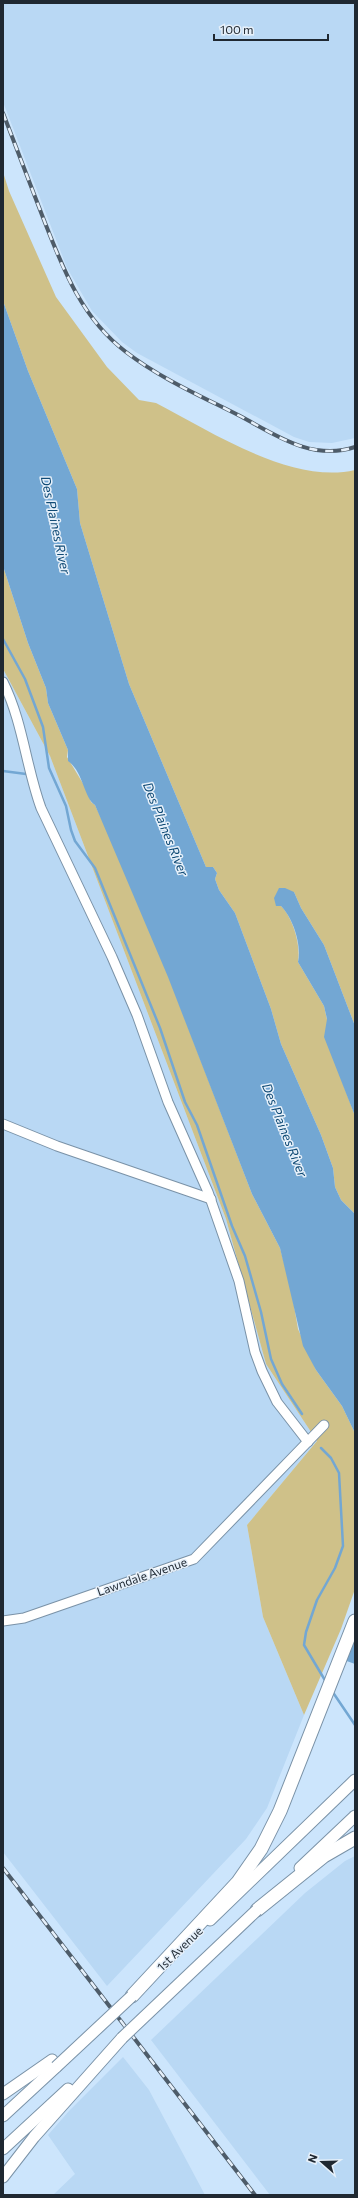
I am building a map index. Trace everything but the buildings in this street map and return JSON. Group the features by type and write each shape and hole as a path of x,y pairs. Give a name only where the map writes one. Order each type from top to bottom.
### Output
{"highway":[{"path":"132,1996 238,1882 261,1849 280,1811 355,1621"},
{"path":"257,1910 324,1856 355,1838"}],"main road":[{"name":"1st Avenue","path":"54,2064 113,2014 355,1780"},
{"path":"3,2149 69,2092 122,2038 355,1816"},
{"path":"3,2094 54,2064"},
{"path":"3,2116 54,2064"},
{"path":"3,2177 69,2092"}],"street":[{"path":"3,682 20,728 35,794 112,957 137,1015 168,1102 211,1199 239,1281 255,1352 262,1371 277,1402 308,1442"},
{"path":"3,1124 57,1146 211,1199"},
{"name":"Lawndale Avenue","path":"3,1621 24,1618 194,1559 324,1425"}],"shaded area":[{"path":"3,3 355,3 355,438 332,443 309,442 294,437 137,353 122,342 92,311 67,268 3,102"},
{"path":"3,172 9,191 56,297 107,367 139,400 156,403 252,453 279,463 305,470 331,473 355,470 355,1026 324,945 301,908 294,892 281,906 289,917 295,932 299,955 298,962 324,1006 339,1073 355,1116 355,1214 341,1200 335,1187 333,1168 321,1135 281,1044 271,1009 235,913 219,890 215,879 217,873 213,867 206,867 129,684 80,523 77,489 28,371 3,301"},
{"path":"3,566 28,643 46,688 48,703 68,750 67,757 87,790 91,802 95,805 140,902 252,1194 280,1248 291,1288 298,1329 316,1370 342,1406 355,1433 355,1589 341,1629 304,1715 263,1617 247,1525 317,1441 266,1364 226,1219 50,756 3,669"},
{"path":"3,669 50,756 226,1219 266,1364 317,1441 247,1525 263,1617 304,1715 267,1808 246,1839 107,1986 3,1852"},
{"path":"355,1856 355,2195 270,2195 151,2040 305,1893 345,1861"},
{"path":"123,2057 149,2090 205,2195 53,2195 75,2174 48,2135 69,2111"}],"water":[{"name":"Des Plaines River","path":"3,301 28,371 77,489 80,523 129,684 206,867 213,867 217,873 215,879 219,890 235,913 271,1009 281,1044 321,1135 333,1168 335,1187 341,1200 355,1214 355,1433 342,1406 316,1370 303,1346 280,1248 252,1194 168,977 95,805 88,797 77,771 68,761 68,750 48,703 46,688 28,643 3,566"},
{"path":"279,888 285,888 294,892 301,908 324,945 355,1026 355,1116 324,1037 327,1019 324,1006 298,962 298,940 293,925 281,906 276,906 274,898"},
{"path":"355,1637 355,1664 341,1659"}],"waterway":[{"path":"3,639 25,679 43,727 49,768 66,806 75,841 95,868 160,1028 185,1102 197,1125 232,1226 245,1256 261,1312 271,1359 282,1384 302,1414"},
{"path":"3,771 26,774"},
{"path":"321,1448 331,1458 339,1473 343,1546 335,1568 317,1600 306,1632 304,1645 326,1682"},
{"path":"332,1691 355,1725"}],"railway":[{"path":"3,113 65,272 84,307 110,338 139,362 153,371 282,439 310,449 325,451 340,451 355,447"},
{"path":"3,1868 255,2195"}]}
